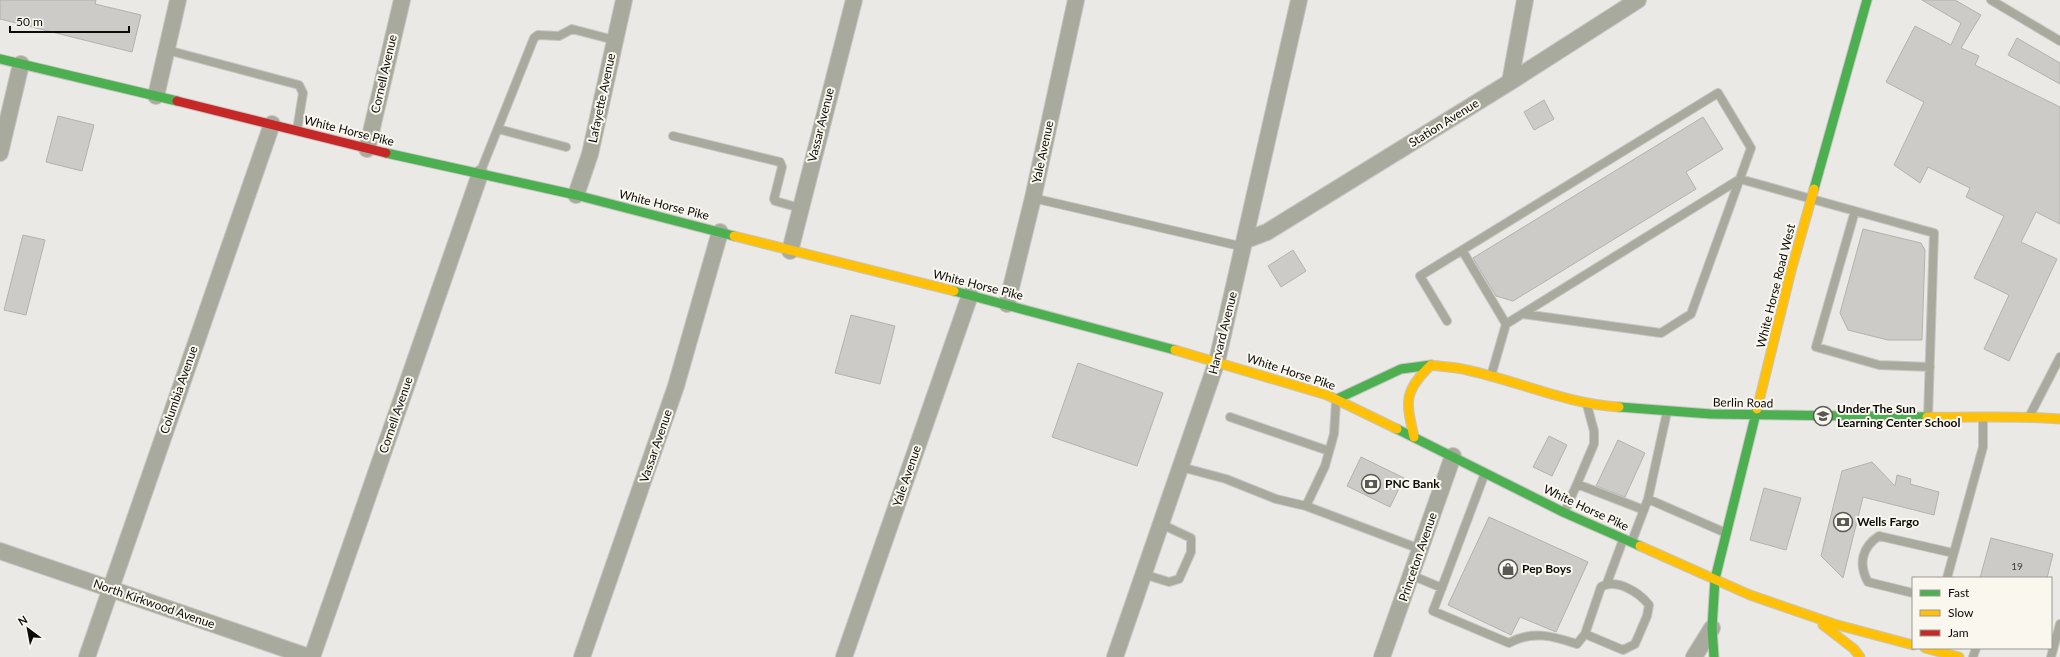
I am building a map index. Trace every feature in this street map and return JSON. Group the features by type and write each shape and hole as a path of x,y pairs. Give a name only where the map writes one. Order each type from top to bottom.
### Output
{"main road":[{"name":"White Horse Road West","path":"1714,657 1712,628 1715,579 1791,271 1867,0"},
{"name":"White Horse Pike","path":"0,59 367,148 576,195 790,251 1007,304 1217,361 1336,399 1453,456 1564,513 1750,595 1811,615 1912,645"},
{"name":"Berlin Road","path":"1336,399 1381,377 1401,370 1431,366 1467,370 1600,406 1756,415 1983,418 2030,416 2060,419"},
{"path":"1414,437 1406,398 1412,384 1431,366"},
{"path":"1811,615 1854,649 1860,657"},
{"path":"1931,649 1959,657"}],"street":[{"path":"156,96 178,0"},
{"name":"Cornell Avenue","path":"367,148 402,0"},
{"name":"Lafayette Avenue","path":"576,195 590,154 624,0"},
{"name":"Vassar Avenue","path":"790,251 854,0"},
{"name":"Yale Avenue","path":"1007,304 1076,0"},
{"name":"Harvard Avenue","path":"1115,657 1217,361 1299,0"},
{"path":"1510,82 1525,0"},
{"name":"Station Avenue","path":"1245,243 1267,232 1510,82 1638,0"},
{"path":"0,153 20,64"},
{"name":"Columbia Avenue","path":"87,657 272,124"},
{"name":"Cornell Avenue","path":"312,657 480,174"},
{"name":"Vassar Avenue","path":"582,657 676,386 720,232"},
{"name":"Yale Avenue","path":"844,657 970,295"},
{"name":"Princeton Avenue","path":"1382,657 1453,456"},
{"name":"North Kirkwood Avenue","path":"0,551 309,657"},
{"path":"1694,657 1712,628"}],"lane":[{"path":"1991,0 2060,40"},
{"path":"480,174 534,38 538,35 559,36 572,29 614,40"},
{"path":"167,50 299,85 303,93 296,130"},
{"path":"1447,321 1420,276 1718,93 1751,148 1691,314 1661,333 1523,314"},
{"path":"498,129 566,147"},
{"path":"673,136 780,162 782,167 774,199 775,201 800,208"},
{"path":"1491,376 1506,324 1740,179 1934,233 1928,417"},
{"path":"1032,198 1245,243"},
{"path":"1855,211 1816,347 1879,365 1930,368"},
{"path":"1462,250 1506,324"},
{"path":"2030,416 2060,357"},
{"path":"1306,506 1325,466 1334,434 1336,399"},
{"path":"1564,513 1578,484 1594,444 1594,431 1586,403"},
{"path":"1607,584 1648,499 1667,411"},
{"path":"1230,417 1329,451"},
{"path":"1947,577 1983,447 1983,418"},
{"path":"1181,467 1226,479 1276,499 1306,506 1420,549"},
{"path":"1485,472 1433,611 1509,643 1525,636 1540,635 1556,637 1577,644 1585,634 1601,587 1607,584 1614,584 1635,592 1643,597 1649,604 1647,616 1635,644 1623,650 1585,634"},
{"path":"1578,484 1644,510"},
{"path":"1648,499 1727,533"},
{"path":"1144,574 1169,582 1179,580 1191,552 1190,538 1161,524"},
{"path":"1912,593 1868,582 1864,574 1862,561 1866,548 1872,541 1879,536 1954,554"},
{"path":"1411,574 1442,588"},
{"path":"2051,657 2056,634 2060,624"}],"building":[{"path":"0,0 96,0 95,4 141,15 132,52 0,19"},
{"path":"1922,0 1955,0 1981,15 1961,48 1979,56 1975,65 2060,107 2060,224 2036,212 2021,242 2057,259 2009,361 1984,349 2009,295 1974,278 2004,216 1966,197 1970,188 1928,167 1920,183 1894,165 1924,102 1886,82 1915,26 1951,45 1961,23"},
{"path":"2017,38 2060,63 2060,84 2008,55"},
{"path":"1544,100 1554,119 1534,130 1524,112"},
{"path":"58,116 94,125 82,171 46,162"},
{"path":"1703,117 1723,149 1686,172 1696,189 1513,301 1496,296 1473,258"},
{"path":"1863,229 1921,243 1925,250 1922,340 1888,340 1848,330 1840,313"},
{"path":"23,235 45,240 26,315 4,310"},
{"path":"1293,250 1306,271 1281,287 1268,266"},
{"path":"851,315 895,326 880,384 835,373"},
{"path":"1078,363 1163,393 1137,466 1052,437"},
{"path":"1549,436 1567,445 1552,476 1533,467"},
{"path":"1618,440 1645,453 1625,497 1596,486"},
{"path":"1361,457 1404,478 1390,507 1347,486"},
{"name":"Wells Fargo","path":"1872,462 1895,486 1897,475 1911,479 1910,484 1939,492 1934,515 1863,497 1843,578 1821,556 1842,471"},
{"path":"1764,488 1801,498 1786,550 1750,540"},
{"path":"1489,517 1588,562 1556,632 1520,617 1511,635 1448,605"},
{"path":"1991,538 2053,554 2047,577 1980,577"}],"traffic: fast":[{"path":"1814,189 1867,0"},
{"path":"0,59 177,101"},
{"path":"386,153 576,195 734,236"},
{"path":"954,291 1175,350"},
{"path":"1337,399 1401,369 1431,365"},
{"path":"1619,407 1711,414 1927,417"},
{"path":"1714,657 1712,628 1715,579 1757,409"},
{"path":"1397,429 1565,513 1640,546"}],"traffic: slow":[{"path":"1757,409 1791,271 1814,189"},
{"path":"734,236 954,291"},
{"path":"1175,350 1327,395 1397,429"},
{"path":"1431,365 1458,368 1580,402 1619,407"},
{"path":"1414,437 1409,414 1409,398 1415,383 1431,365"},
{"path":"1927,417 2010,417 2060,419"},
{"path":"1640,546 1750,595 1834,624 1912,645"},
{"path":"1823,625 1854,649 1860,657"},
{"path":"1929,649 1959,657"}],"traffic: jam":[{"path":"177,101 386,153"}],"place":[{"name":"Under The Sun Learning Center School","path":"1823,416"},
{"name":"PNC Bank","path":"1371,484"},
{"name":"Wells Fargo","path":"1843,522"},
{"name":"Pep Boys","path":"1508,569"}]}
